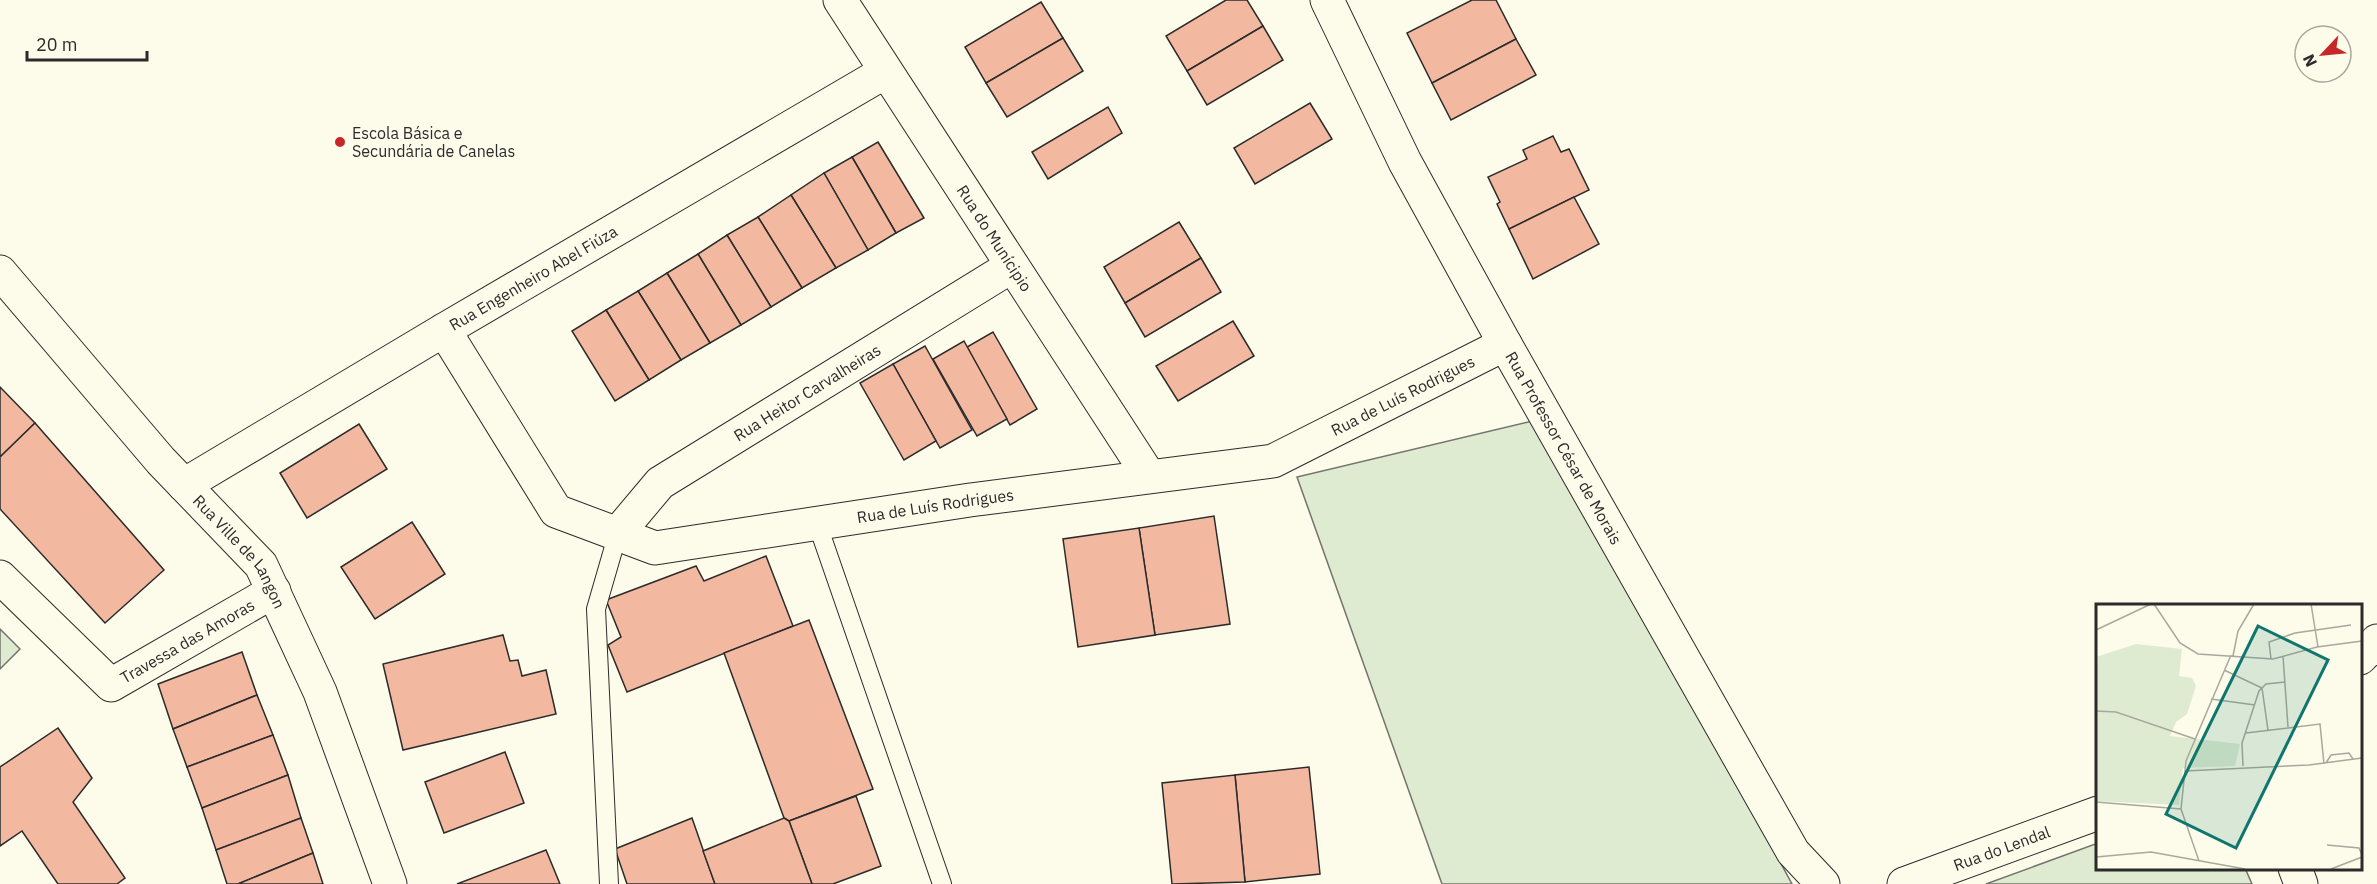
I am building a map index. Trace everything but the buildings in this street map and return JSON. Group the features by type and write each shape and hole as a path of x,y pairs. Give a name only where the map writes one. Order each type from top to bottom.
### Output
{"street":[{"name":"Rua do Munícipio","path":"840,0 1149,476"},
{"name":"Rua Professor César de Morais","path":"1327,0 1405,162 1505,344 1793,852 1823,884"},
{"name":"Rua Engenheiro Abel Fiúza","path":"184,485 885,72"},
{"name":"Rua Heitor Carvalheiras","path":"618,533 660,483 1012,266"},
{"name":"Rua Ville de Langon","path":"0,272 184,485 261,565 320,692 390,884"},
{"name":"Rua de Luís Rodrigues","path":"444,330 556,511 655,548 1149,476 1273,461 1505,344"},
{"name":"Travessa das Amoras","path":"0,577 111,685 274,591"},
{"path":"2362,657 2377,641"},
{"name":"Rua do Lendal","path":"1904,884 2096,814"},
{"path":"2296,869 2301,884"}],"lane":[{"path":"817,523 942,884"},
{"path":"609,884 596,609 618,533"}],"green space":[{"path":"1541,419 1792,884 1442,884 1297,477"},
{"path":"0,629 20,649 0,669"},
{"path":"2096,844 2096,869 2245,869 2252,884 1986,884"}],"place":[{"name":"Escola Básica e Secundária de Canelas","path":"340,142"}]}
